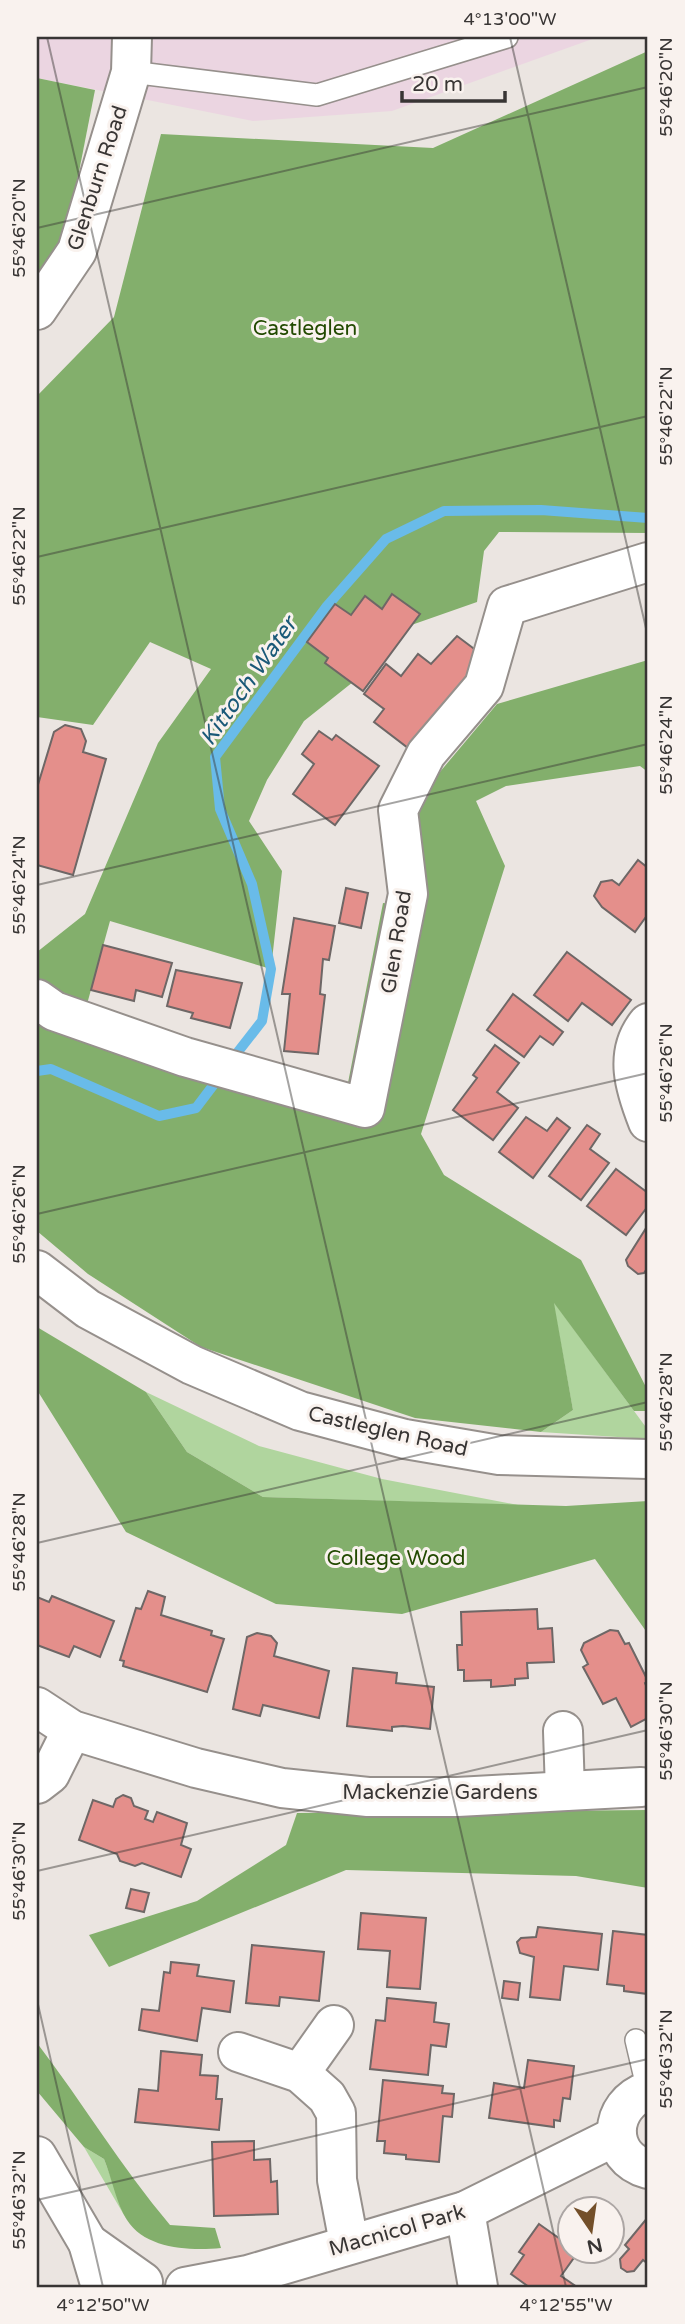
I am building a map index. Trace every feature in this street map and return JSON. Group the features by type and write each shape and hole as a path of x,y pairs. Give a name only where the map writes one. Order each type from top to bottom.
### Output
{"street":[{"name":"Glenburn Road","path":"37,310 77,251 132,54"},
{"name":"Glen Road","path":"37,999 54,1012 185,1058 365,1108 408,894 398,810 426,754 484,686 507,606 648,562"},
{"path":"648,1023 632,1055 636,1091 648,1122"},
{"name":"Castleglen Road","path":"37,1270 88,1309 192,1365 300,1411 405,1439 499,1455 648,1459"},
{"name":"Mackenzie Gardens","path":"37,1707 72,1730 196,1768 282,1788 368,1797 457,1797 640,1787"},
{"path":"37,1784 50,1774 72,1730"},
{"name":"Mackenzie Gardens","path":"563,1731 565,1791"},
{"path":"300,2073 334,2025"},
{"path":"238,2052 300,2073 327,2097 336,2113 337,2180 349,2243"},
{"path":"648,2091 627,2103 616,2124 616,2136 628,2158 648,2169"},
{"name":"Macnicol Park","path":"185,2287 240,2281 349,2243 466,2211 616,2136"},
{"path":"37,2155 88,2243 101,2287"},
{"path":"466,2211 478,2287"},
{"path":"88,2243 147,2285"}],"lane":[{"path":"132,54 317,95 507,37"},
{"path":"636,2040 648,2091"}],"shaded area":[{"path":"37,37 598,37 392,111 253,121 37,78"}],"green space":[{"name":"Castleglen","path":"648,51 648,533 499,532 484,551 477,602 400,629 353,682 304,721 267,780 249,821 282,871 271,969 110,921 84,1015 37,986 37,952 85,914 158,743 211,669 150,642 93,725 37,717 37,396 114,317 161,134 433,148"},
{"path":"37,78 95,90 67,233 37,282"},
{"path":"648,660 648,772 640,766 506,786 476,801 505,866 421,1134 444,1175 581,1260 648,1391 648,1411 634,1411 554,1303 573,1410 541,1432 415,1418 201,1347 88,1274 37,1231 37,1017 360,1128 379,1115 347,1088 383,903 422,907 418,798 497,704"},
{"path":"553,1301 648,1430 648,1439 541,1432 573,1410"},
{"name":"College Wood","path":"37,1327 146,1392 187,1452 263,1497 566,1506 648,1501 648,1634 595,1559 402,1614 276,1604 126,1532 37,1390"},
{"path":"146,1392 259,1446 382,1479 518,1505 263,1497 187,1452"},
{"path":"648,1810 648,1888 576,1876 346,1870 109,1967 89,1935 197,1901 286,1845 297,1813"},
{"path":"37,2043 135,2181 170,2225 215,2228 221,2248 169,2246 135,2230 120,2206 104,2159 84,2147 37,2091"},
{"path":"84,2147 104,2159 127,2220"}],"building":[{"path":"392,594 420,614 363,691 325,663 328,658 307,642 335,604 351,615 365,596 382,609"},
{"path":"457,636 481,654 473,672 412,751 374,722 384,709 364,694 386,664 401,676 418,654 431,664"},
{"path":"65,725 81,729 86,741 83,752 106,759 73,875 37,865 37,788 54,732"},
{"path":"319,731 332,740 336,735 379,766 335,825 293,794 314,764 302,754"},
{"path":"638,860 648,868 648,914 635,932 602,907 594,896 601,882 612,880 619,885"},
{"path":"346,888 368,893 361,928 339,923"},
{"path":"294,918 335,926 329,960 323,959 320,994 325,995 318,1054 284,1051 290,994 282,994"},
{"path":"103,945 172,963 162,997 136,990 134,1001 91,990"},
{"path":"567,952 631,1000 612,1025 582,1003 568,1021 534,995"},
{"path":"176,970 242,983 230,1028 191,1018 193,1013 167,1006"},
{"path":"513,994 563,1032 553,1045 540,1036 524,1057 487,1030"},
{"path":"495,1045 519,1063 497,1092 518,1108 493,1140 453,1110 477,1078 473,1075"},
{"path":"526,1117 547,1131 557,1118 570,1128 533,1178 499,1152"},
{"path":"587,1125 600,1134 590,1149 609,1163 581,1200 549,1176"},
{"path":"616,1169 648,1193 648,1206 626,1235 587,1206"},
{"path":"648,1225 648,1267 644,1273 638,1274 628,1266 626,1260"},
{"path":"148,1591 165,1597 161,1615 212,1631 211,1635 224,1639 207,1692 123,1666 124,1661 120,1660 136,1608 141,1609"},
{"path":"52,1596 114,1621 100,1657 74,1646 69,1657 37,1645 37,1597 49,1602"},
{"path":"537,1609 538,1629 552,1628 554,1662 527,1663 528,1678 515,1679 515,1685 491,1687 491,1680 464,1681 464,1670 458,1670 457,1645 462,1645 461,1612"},
{"path":"610,1630 618,1631 625,1644 629,1643 648,1681 645,1683 648,1690 648,1718 631,1727 616,1698 603,1704 583,1667 588,1664 581,1650 584,1643"},
{"path":"257,1633 271,1636 277,1643 274,1656 329,1671 319,1718 263,1705 260,1716 233,1709 247,1637"},
{"path":"353,1668 397,1673 396,1683 434,1687 430,1729 403,1726 392,1727 392,1731 347,1726"},
{"path":"123,1795 131,1798 134,1806 148,1811 145,1819 153,1822 157,1812 187,1823 181,1845 191,1849 181,1877 142,1863 135,1866 120,1861 117,1854 79,1840 93,1800 113,1807 116,1799"},
{"path":"131,1889 149,1893 144,1912 126,1908"},
{"path":"361,1913 426,1918 420,1989 387,1987 390,1951 358,1949"},
{"path":"538,1927 602,1934 598,1970 564,1966 560,2000 530,1997 534,1957 520,1953 517,1942 521,1938 536,1937"},
{"path":"613,1931 648,1935 648,1994 624,1991 624,1986 607,1984"},
{"path":"252,1945 324,1952 319,2001 280,1997 279,2006 246,2003"},
{"path":"171,1962 199,1965 197,1976 234,1981 230,2012 202,2008 197,2041 139,2030 142,2009 159,2011 164,1972 170,1973"},
{"path":"504,1981 520,1983 518,2000 502,1998"},
{"path":"387,1998 436,2003 434,2022 449,2024 446,2047 431,2045 428,2075 370,2069 376,2020 385,2021"},
{"path":"161,2051 202,2055 200,2075 218,2076 216,2099 222,2099 219,2130 135,2122 139,2089 158,2091"},
{"path":"528,2060 574,2066 570,2099 563,2098 560,2121 554,2120 554,2127 489,2118 494,2083 524,2088"},
{"path":"383,2080 443,2086 442,2093 454,2094 452,2117 443,2116 439,2162 406,2159 406,2155 384,2153 385,2141 377,2141"},
{"path":"254,2141 254,2160 270,2159 271,2182 277,2181 278,2214 214,2216 212,2142"},
{"path":"648,2217 648,2264 643,2260 634,2271 627,2272 621,2268 621,2264 626,2264 626,2252 629,2249 626,2244"},
{"path":"539,2224 556,2236 556,2264 570,2264 561,2276 577,2287 529,2287 511,2274 524,2255 519,2252"}],"waterway":[{"name":"Kittoch Water","path":"230,1062 262,1021 271,969 252,884 220,809 215,757 327,606 386,539 444,511 541,510 648,518"},
{"name":"Kittoch Water","path":"37,1071 51,1069 159,1116 196,1108 221,1075"}]}
